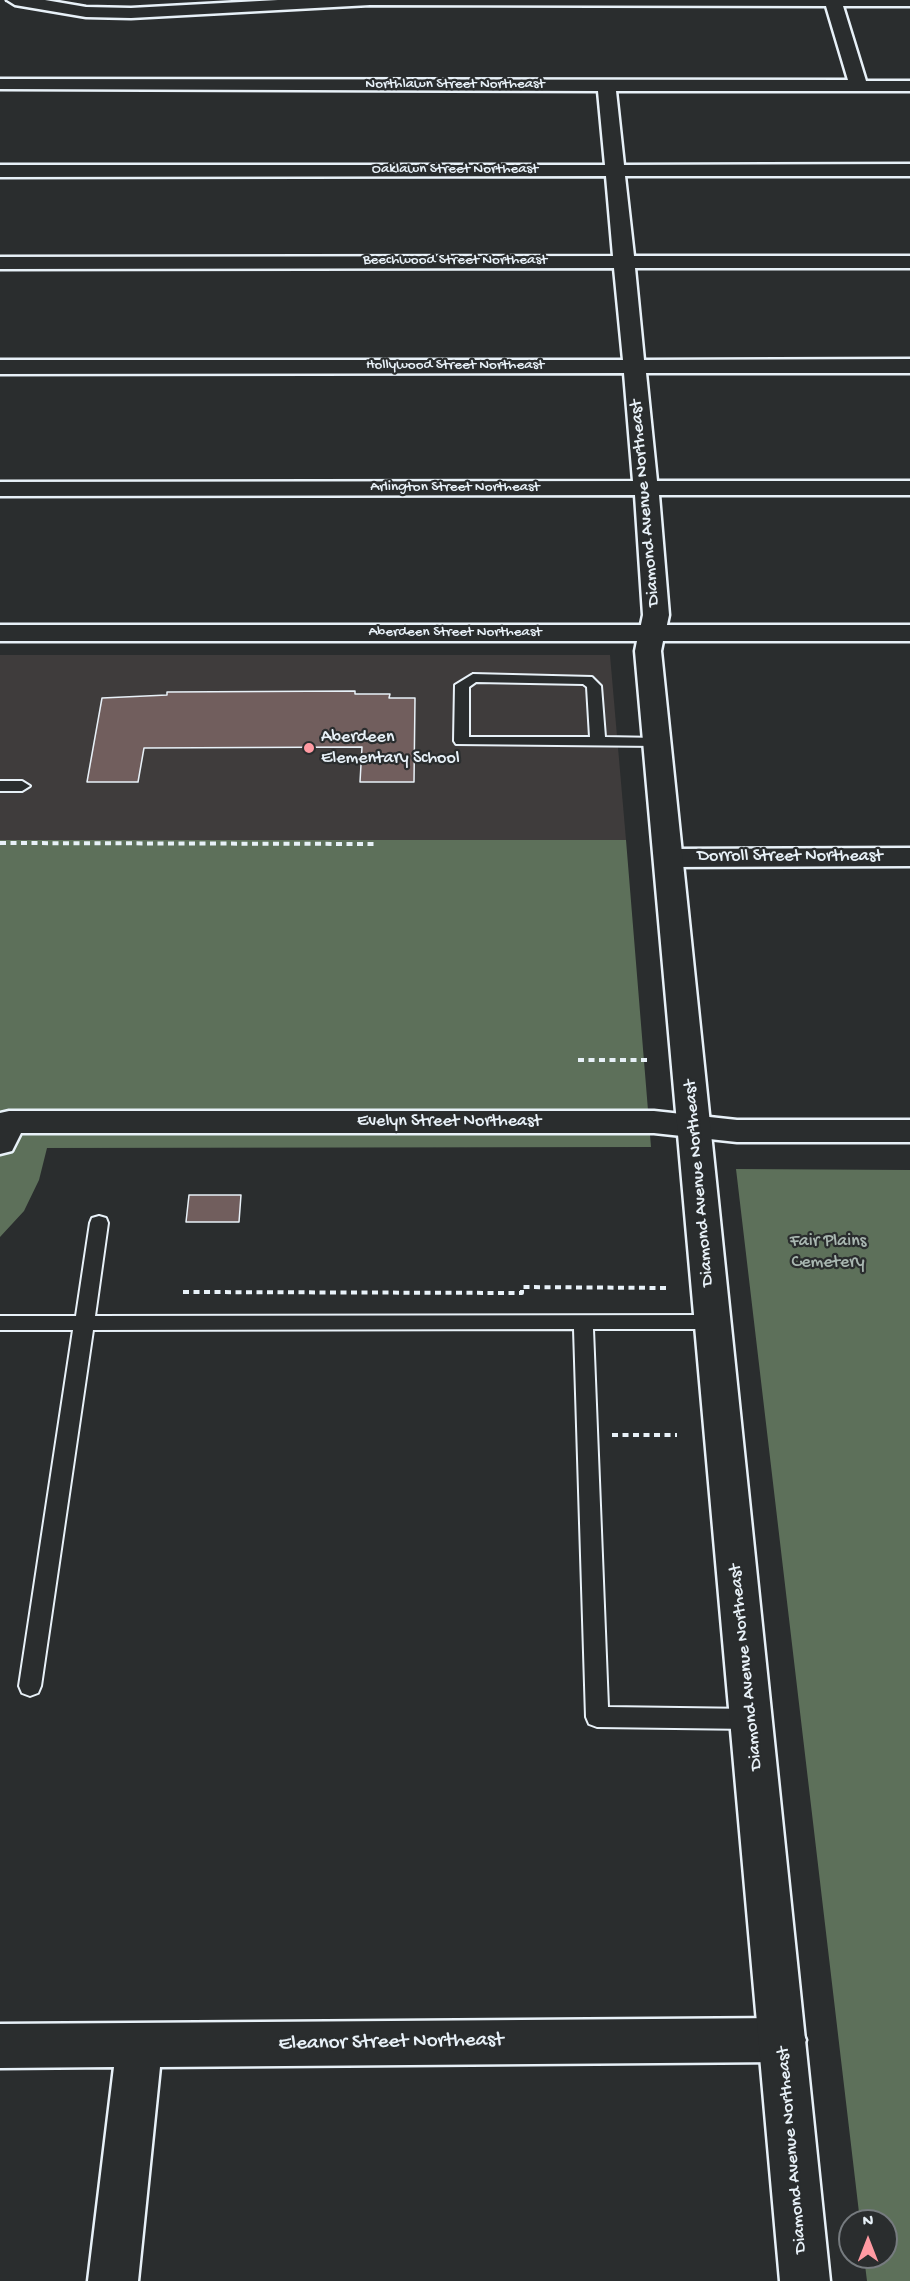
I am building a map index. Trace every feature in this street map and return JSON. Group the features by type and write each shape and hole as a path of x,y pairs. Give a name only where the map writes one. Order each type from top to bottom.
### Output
{"street":[{"path":"15,0 86,12 131,13 370,0 910,1"},
{"path":"833,0 860,86"},
{"name":"Northlawn Street Northeast","path":"0,84 910,86"},
{"name":"Diamond Avenue Northeast","path":"607,86 635,366 656,615 648,651 670,858 806,2281"},
{"name":"Oaklawn Street Northeast","path":"0,171 910,170"},
{"name":"Beechwood Street Northeast","path":"0,263 910,262"},
{"name":"Hollywood Street Northeast","path":"0,367 910,366"},
{"name":"Arlington Street Northeast","path":"0,489 910,488"},
{"name":"Aberdeen Street Northeast","path":"0,633 910,633"},
{"name":"Dorroll Street Northeast","path":"670,858 910,857"},
{"name":"Evelyn Street Northeast","path":"3,1129 654,1122 737,1131 910,1131"},
{"name":"Eleanor Street Northeast","path":"0,2046 783,2040"},
{"path":"113,2281 139,2046"}],"lane":[{"path":"598,741 594,686 587,680 473,678 462,685 461,741 658,742"},
{"path":"0,786 22,786"},
{"path":"30,1686 99,1223"},
{"path":"583,1322 597,1717 752,1719"},
{"path":"0,1323 713,1322"}],"path":[{"path":"0,843 378,844"},
{"path":"578,1060 649,1060"},
{"path":"183,1292 522,1293 522,1287 666,1288"},
{"path":"586,1435 677,1435"}],"shaded area":[{"name":"Aberdeen Elementary School","path":"0,655 610,655 626,840 0,840"}],"green space":[{"path":"0,840 626,840 651,1147 47,1148 39,1180 24,1211 0,1237"},
{"name":"Fair Plains Cemetery","path":"736,1169 910,1170 910,2281 867,2281 866,2269 898,2269 898,2209 859,2209"}],"building":[{"name":"Aberdeen Elementary School","path":"355,691 355,694 390,694 389,698 415,698 414,782 360,782 362,747 144,748 138,782 87,782 102,698 167,695 167,692"},
{"path":"189,1195 241,1195 239,1222 186,1222"}],"place":[{"name":"Aberdeen Elementary School","path":"309,748"}]}
